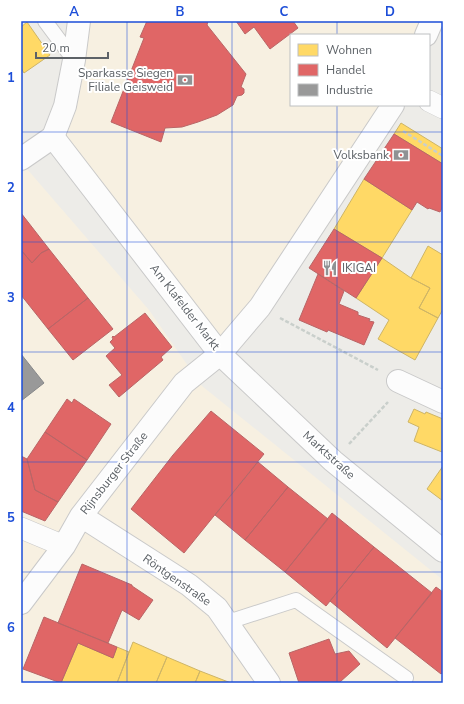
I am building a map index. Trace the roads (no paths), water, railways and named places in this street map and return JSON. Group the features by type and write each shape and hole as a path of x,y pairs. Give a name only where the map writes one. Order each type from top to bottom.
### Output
{"street":[{"path":"21,159 53,137 65,106 74,60 79,21"},
{"path":"426,34 432,21"},
{"path":"430,102 443,108"},
{"name":"Am Klafelder Markt","path":"53,137 220,354 260,307 392,106"},
{"name":"Marktstraße","path":"220,354 333,461 443,551"},
{"name":"Rijnsburger Straße","path":"21,603 64,546 81,516 184,382 220,354"},
{"path":"400,385 443,402"},
{"name":"Röntgenstraße","path":"81,516 189,584 217,608 269,683"},
{"path":"21,528 64,546"}],"lane":[{"path":"45,21 74,60"},
{"path":"228,622 296,600 406,678"}],"place":[{"name":"Sparkasse Siegen Filiale Geisweid","path":"185,80"},
{"name":"Volksbank","path":"401,155"},
{"name":"IKIGAI","path":"330,268"}]}
